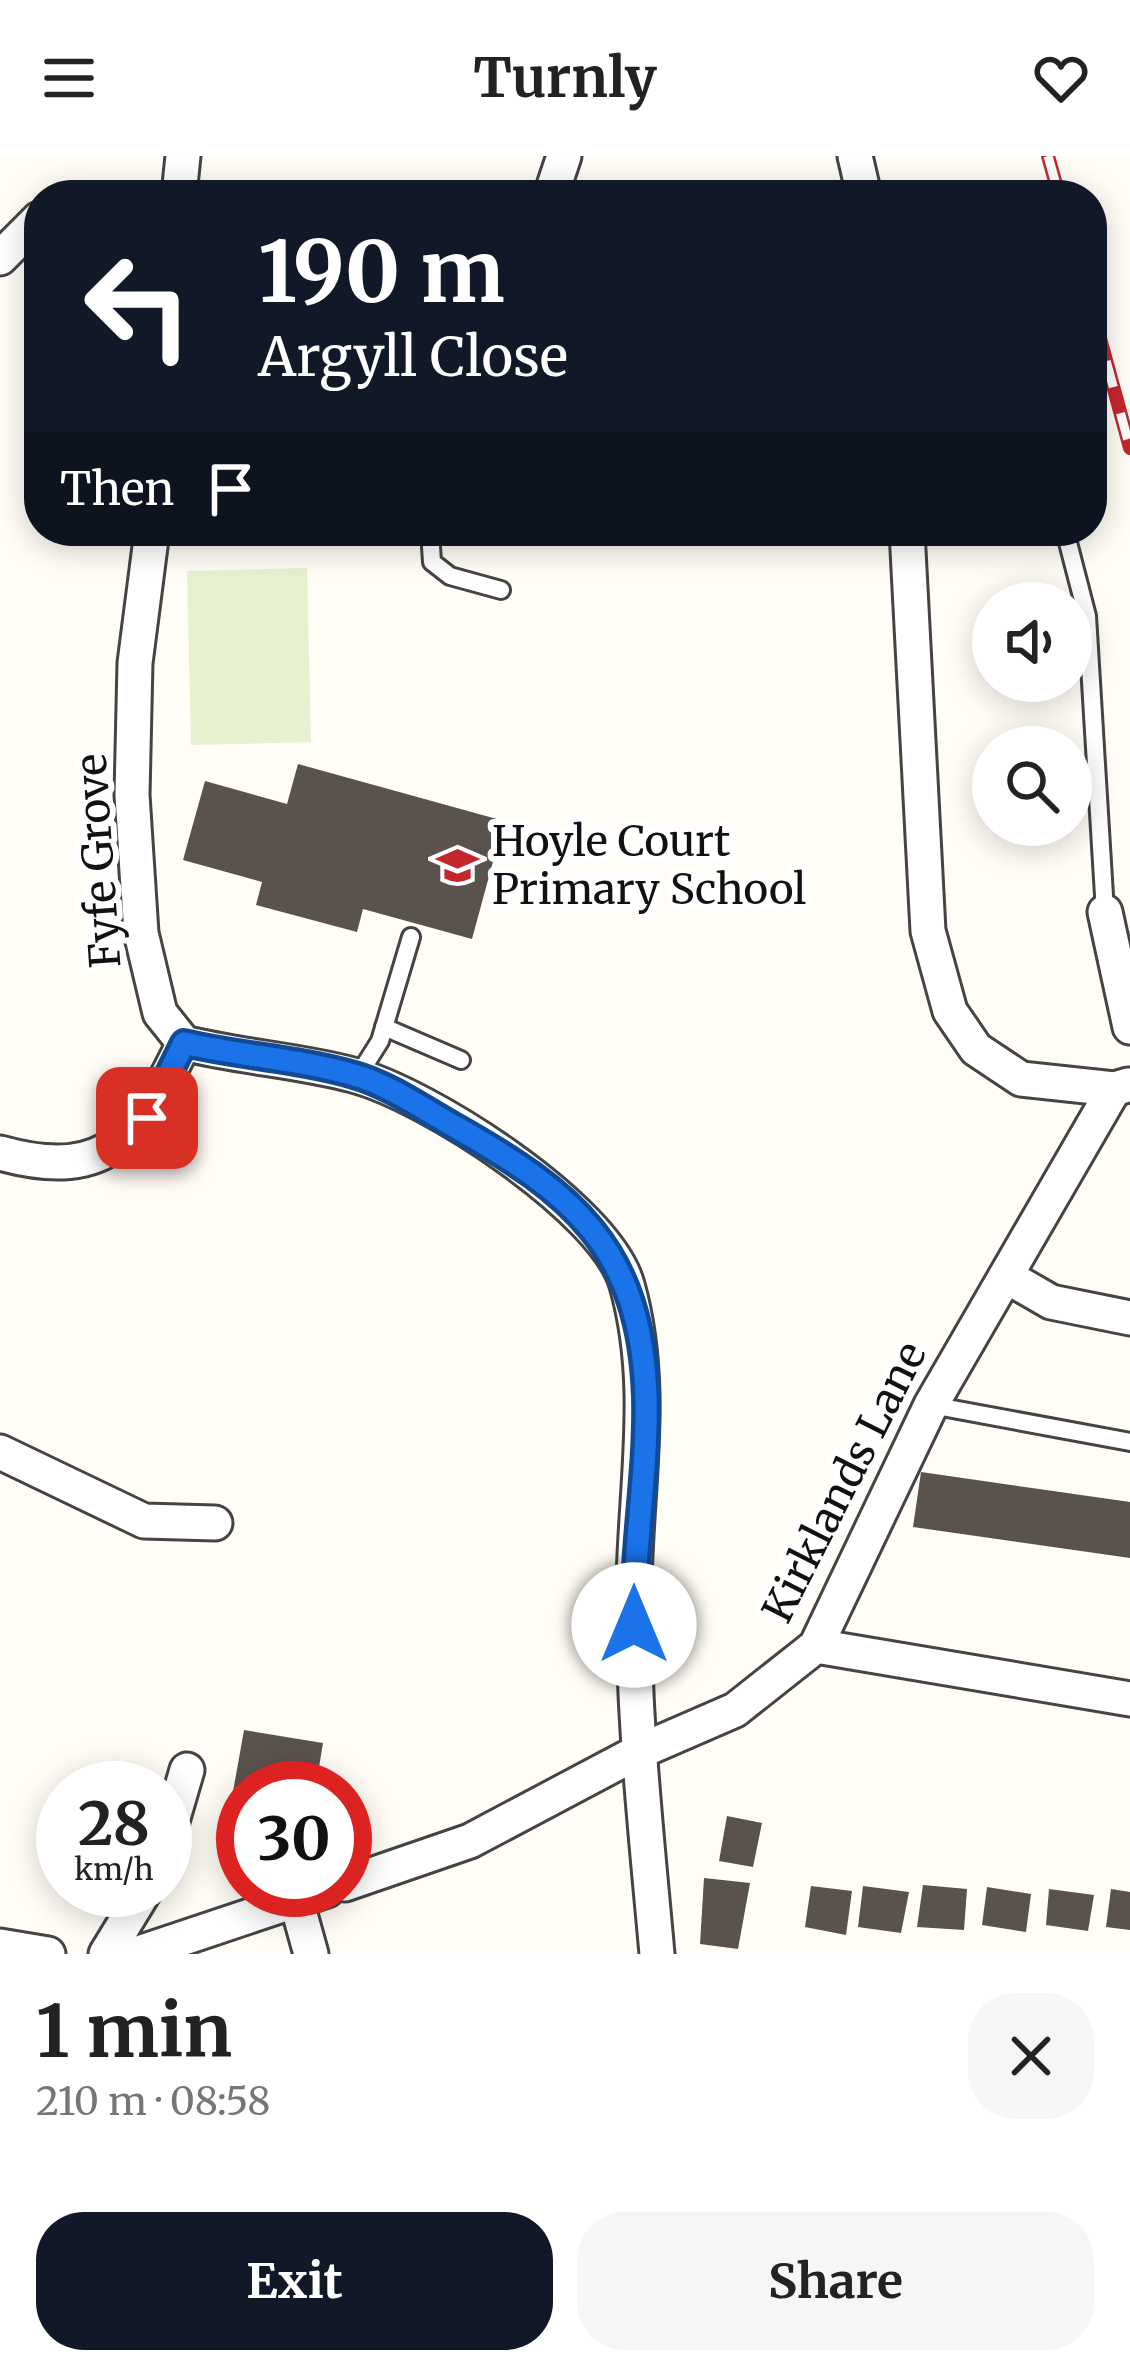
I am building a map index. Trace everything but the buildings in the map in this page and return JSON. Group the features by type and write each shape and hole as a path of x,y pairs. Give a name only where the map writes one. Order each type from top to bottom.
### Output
{"street":[{"path":"0,258 24,234"},
{"name":"Fyfe Grove","path":"150,546 135,663 133,814 141,933 160,1013 184,1043"},
{"path":"908,546 928,931 950,1011 976,1049 1021,1078 1122,1087"},
{"path":"1106,912 1130,1028"},
{"path":"0,1153 62,1166 119,1144 147,1118 184,1043 358,1076 495,1149 556,1190 595,1231 626,1280 646,1396 634,1581 636,1754 657,1954"},
{"name":"Kirklands Lane","path":"372,1874 470,1840 636,1754 735,1710 816,1646 931,1405 1122,1087"},
{"path":"1006,1276 1051,1302 1130,1318"},
{"path":"0,1452 144,1521 215,1523"},
{"path":"816,1646 1130,1699"},
{"path":"106,1954 129,1917"},
{"path":"136,1954 246,1917"},
{"path":"311,1954 312,1917"},
{"path":"0,1946 48,1954"}],"lane":[{"path":"431,546 432,562 450,575 501,590"},
{"path":"1069,546 1088,616 1106,912"},
{"path":"358,1076 384,1027 411,937"},
{"path":"384,1027 461,1060"},
{"path":"931,1405 1130,1442"}],"green space":[{"path":"307,568 311,742 191,745 187,571"}],"railway":[{"path":"1048,156 1055,180"},
{"path":"1107,364 1130,448"}],"place":[{"name":"Hoyle Court Primary School","path":"458,865"}],"route":[{"path":"147,1118 184,1043 358,1076 495,1149 556,1190 595,1231 626,1280 639,1344 646,1396 634,1625"}]}
